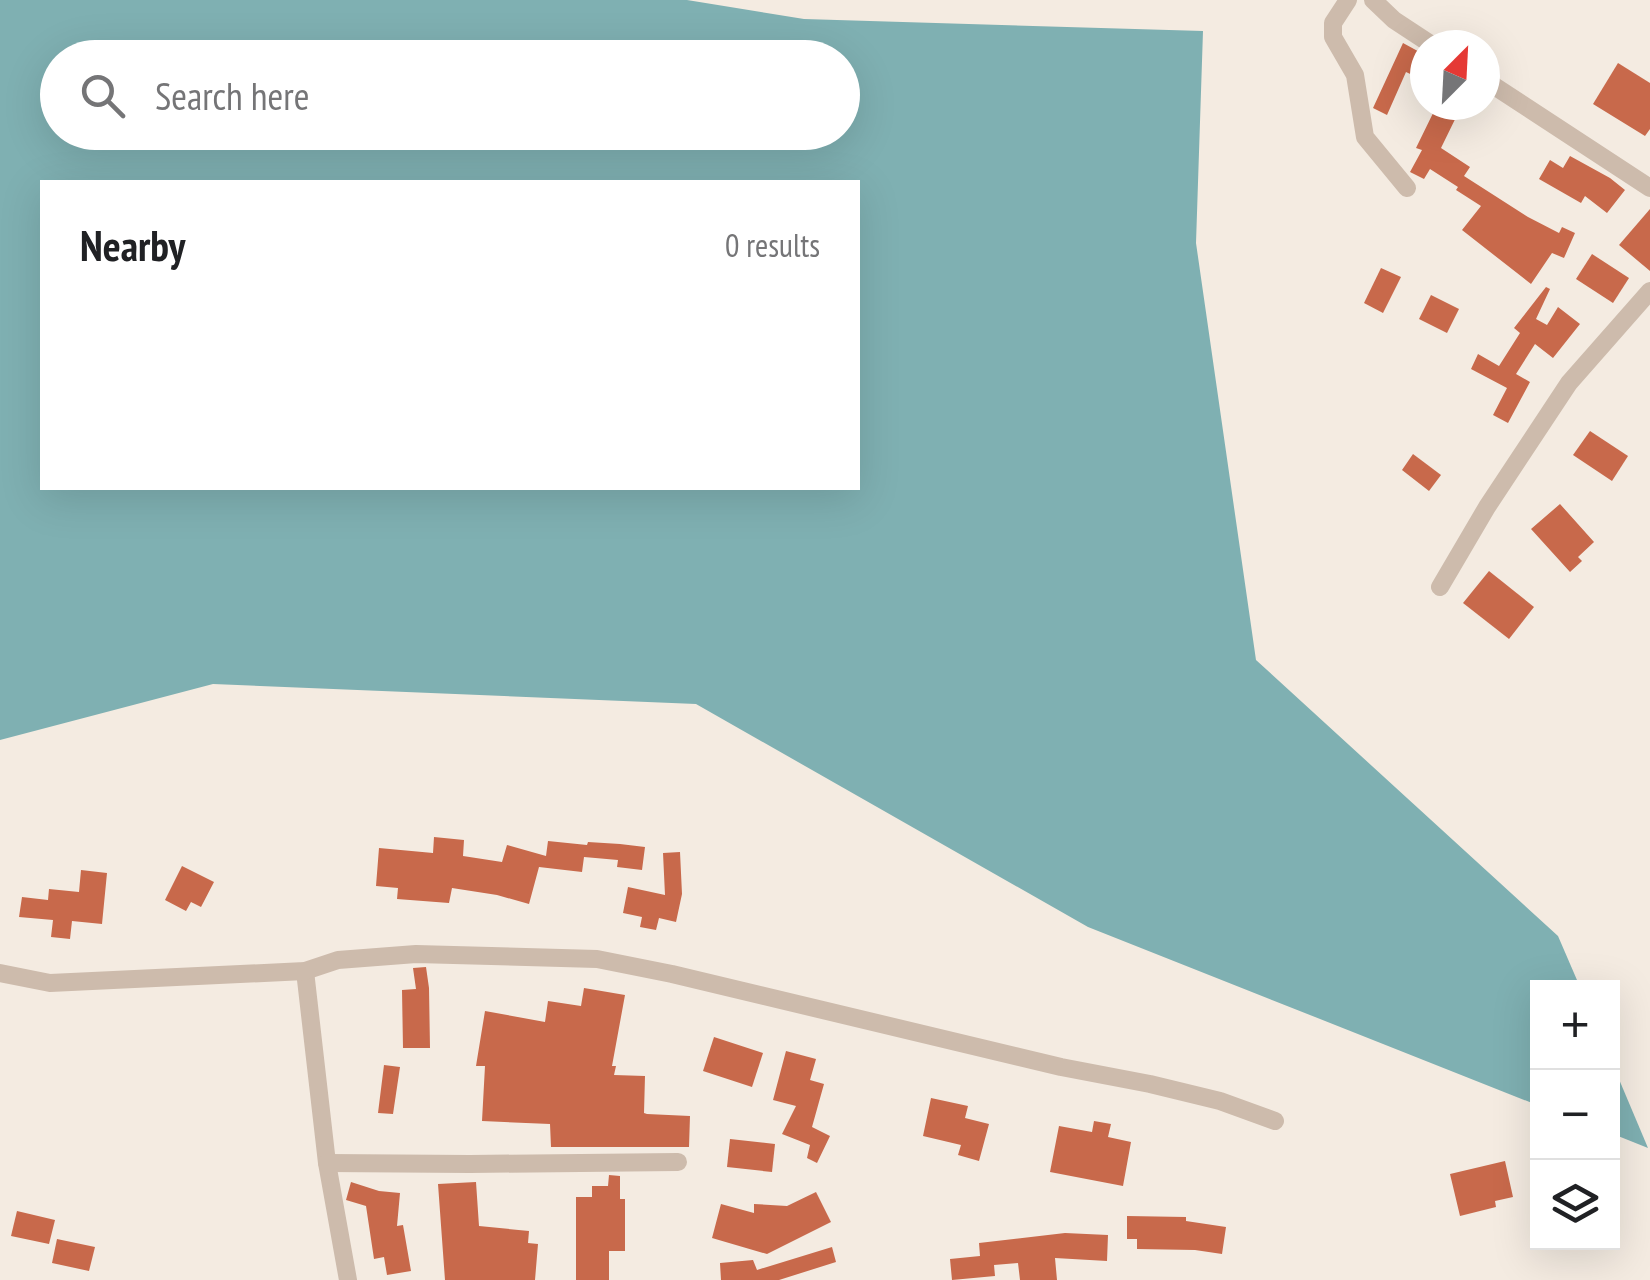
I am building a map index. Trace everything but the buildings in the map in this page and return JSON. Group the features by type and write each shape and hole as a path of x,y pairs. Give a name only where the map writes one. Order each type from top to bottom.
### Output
{"street":[{"path":"1348,0 1333,23 1333,36 1355,75 1365,137 1407,188"},
{"path":"1373,0 1410,31"},
{"path":"1500,90 1650,188"},
{"path":"1440,588 1487,507 1569,383 1650,290"},
{"path":"0,973 50,983 305,970 338,960 416,954 597,959 1150,1084 1220,1101 1274,1121"},
{"path":"305,970 327,1163 348,1280"},
{"path":"327,1163 678,1162"}],"water":[{"path":"0,0 687,0 804,19 1203,31 1196,243 1256,660 1558,936 1577,980 1530,980 1530,1102 1088,927 696,704 213,684 0,740"},
{"path":"1620,1082 1648,1148 1620,1137"}]}
